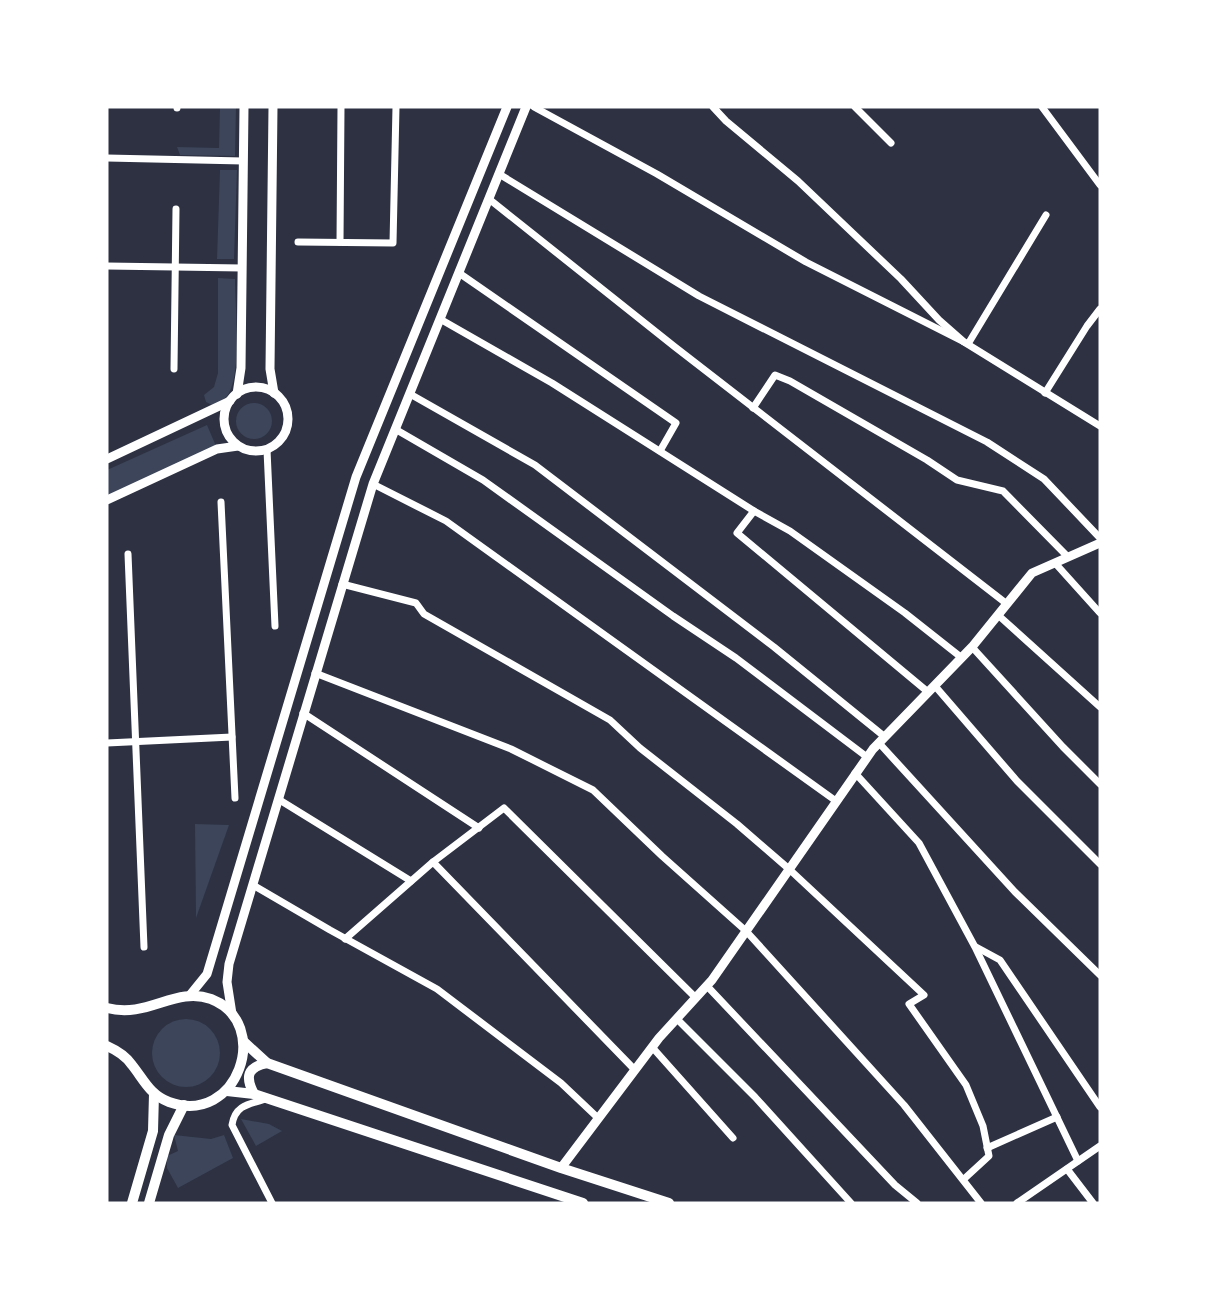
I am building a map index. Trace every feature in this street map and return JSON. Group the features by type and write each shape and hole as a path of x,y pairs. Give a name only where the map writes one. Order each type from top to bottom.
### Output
{"highway":[{"path":"107,1008 141,1010 190,995 210,999 232,1014 243,1041 239,1071 227,1091 216,1099 201,1104 184,1105 168,1102 154,1094 130,1062 107,1046"},
{"path":"243,1041 267,1063 561,1168 669,1203"},
{"path":"254,1094 248,1082 250,1072 257,1065 267,1063"},
{"path":"227,1091 267,1098 583,1203"}],"main road":[{"path":"132,1203 153,1131 154,1094"},
{"path":"149,1203 169,1135 184,1105"}],"street":[{"path":"244,107 241,368 224,420 226,430 238,446 247,450 267,450 283,438 288,418 286,408 274,393 270,369 273,107"},
{"path":"340,242 341,107"},
{"path":"394,243 396,107"},
{"path":"190,995 207,974 356,477 508,107"},
{"path":"232,1014 227,982 229,964 373,484 526,107"},
{"path":"534,107 657,174 806,262 968,344 1100,426"},
{"path":"713,107 798,181 901,279 939,320 968,344"},
{"path":"855,107 891,143"},
{"path":"1042,107 1100,185"},
{"path":"107,158 243,161"},
{"path":"499,174 699,296 987,442 1044,478 1100,541 1032,573 972,648 867,757 707,985 652,1047 561,1168"},
{"path":"489,199 1007,604"},
{"path":"174,369 176,209"},
{"path":"968,344 1046,215"},
{"path":"298,242 340,242 394,243 298,242"},
{"path":"107,266 242,268"},
{"path":"459,273 676,423 660,451"},
{"path":"1045,393 1100,309"},
{"path":"440,319 552,383 790,531 905,612 962,658"},
{"path":"753,408 775,375 790,381 957,480 1003,491 1068,557"},
{"path":"107,458 255,387 274,393"},
{"path":"410,394 536,465 764,638 882,740 1015,892 1100,975"},
{"path":"395,429 483,480 661,608 736,658 867,757"},
{"path":"107,500 218,449 238,446"},
{"path":"267,450 275,626"},
{"path":"373,484 446,521 836,801"},
{"path":"221,502 235,798"},
{"path":"754,511 737,533 931,689 1100,864"},
{"path":"128,554 144,947"},
{"path":"332,557 348,563"},
{"path":"1055,563 1100,613"},
{"path":"342,583 416,603 424,614 610,720 640,748 737,824 789,869 925,995 909,1004 966,1085 982,1126 989,1156 964,1179"},
{"path":"998,615 1100,707"},
{"path":"972,648 1100,784"},
{"path":"315,673 511,749 593,790 746,931 904,1105 981,1203"},
{"path":"303,713 479,828"},
{"path":"107,743 232,737"},
{"path":"856,773 919,843 975,947 1078,1161"},
{"path":"278,799 411,881"},
{"path":"345,939 433,862 505,808 696,998"},
{"path":"433,862 635,1070"},
{"path":"253,885 437,989 561,1083 598,1118"},
{"path":"975,947 1000,960 1100,1107"},
{"path":"707,985 895,1185 917,1203"},
{"path":"677,1019 755,1097 850,1203"},
{"path":"652,1047 733,1138"},
{"path":"267,1098 243,1106 233,1114 232,1125 272,1203"},
{"path":"987,1148 1057,1117"},
{"path":"1017,1203 1100,1146"},
{"path":"1067,1169 1093,1203"}],"shaded area":[{"path":"220,107 236,107 235,156 180,155 177,147 219,148"},
{"path":"220,170 237,170 234,259 217,259"},
{"path":"218,278 235,279 237,354 229,393 212,405 206,402 204,395 214,387 218,373"},
{"path":"254,403 267,408 272,421 267,434 254,439 241,434 236,421 241,408"},
{"path":"207,425 216,446 107,496 107,470"},
{"path":"195,824 229,825 196,918"},
{"path":"186,1019 199,1022 210,1029 217,1040 220,1053 217,1066 210,1077 199,1084 186,1087 173,1084 162,1077 155,1066 152,1053 155,1040 162,1029 173,1022"},
{"path":"241,1119 269,1124 282,1131 256,1146"},
{"path":"174,1135 211,1139 224,1135 233,1158 178,1188 167,1168 167,1156 178,1151"}]}
